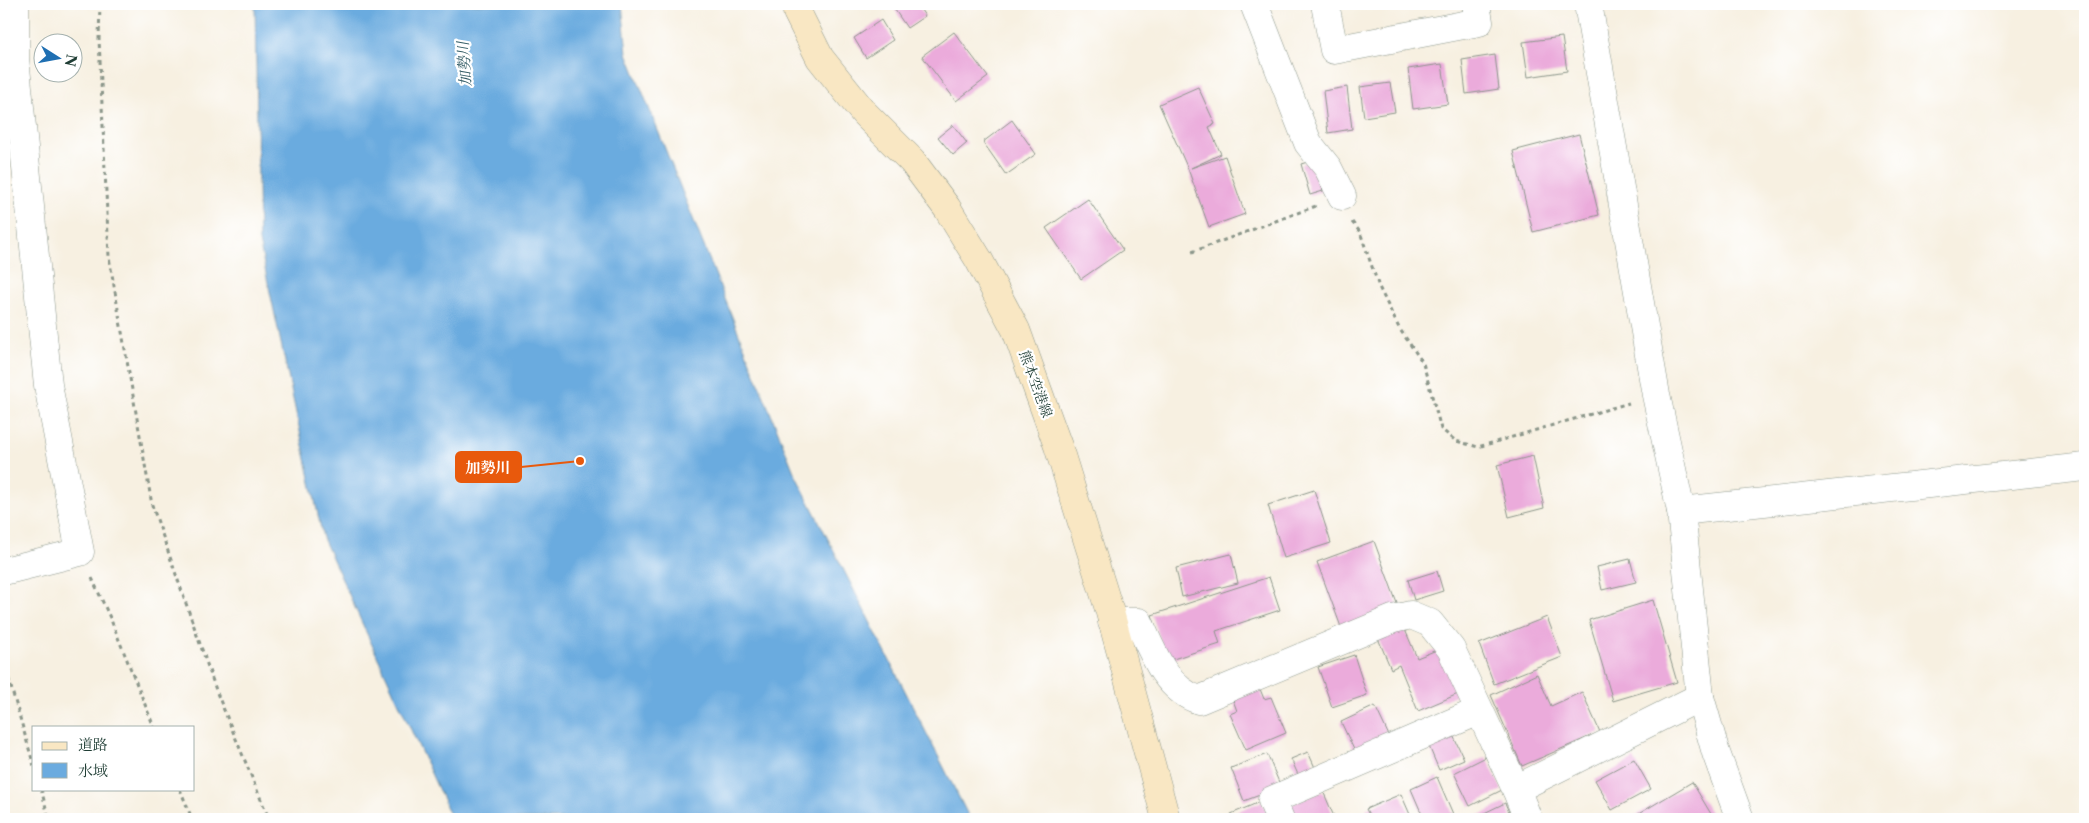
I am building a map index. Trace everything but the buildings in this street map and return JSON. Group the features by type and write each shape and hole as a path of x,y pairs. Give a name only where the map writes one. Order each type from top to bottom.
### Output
{"main road":[{"name":"熊本空港線","path":"796,4 797,12 820,58 864,113 912,161 947,208 979,260 1016,330 1058,446 1112,622 1166,819"}],"street":[{"path":"4,571 80,552 48,385 15,58 15,4"},
{"path":"1254,4 1308,143 1328,168 1342,196"},
{"path":"1325,4 1334,50 1479,22 1476,4"},
{"path":"1588,4 1656,395 1681,510 1700,697 1716,753 1740,819"},
{"path":"1681,510 2085,467"},
{"path":"1112,622 1139,622 1165,674 1185,696 1198,700 1393,619 1411,615 1430,623 1451,649 1528,819"},
{"path":"1516,789 1700,697"},
{"path":"1280,819 1272,800 1479,711"}],"path":[{"path":"100,4 99,39 109,257 152,505 217,693 269,819"},
{"path":"1192,252 1342,196 1352,221 1360,232 1379,287 1399,328 1424,363 1441,429 1456,441 1478,447 1656,395"},
{"path":"80,552 111,620 154,726"},
{"path":"4,663 32,759"},
{"path":"41,790 49,819"},
{"path":"180,790 192,819"}],"water":[{"path":"255,4 622,4 627,53 794,472 970,819 452,819 323,538 259,241"}],"place":[{"name":"加勢川","path":"580,461"}]}
